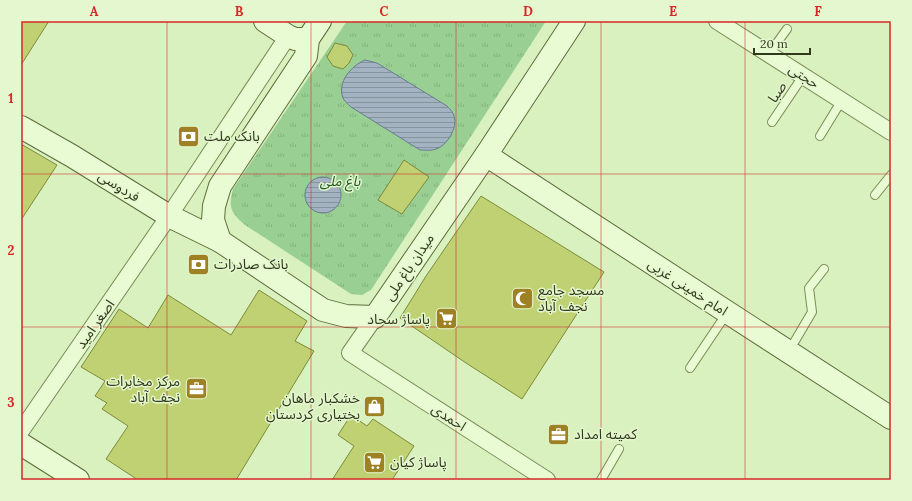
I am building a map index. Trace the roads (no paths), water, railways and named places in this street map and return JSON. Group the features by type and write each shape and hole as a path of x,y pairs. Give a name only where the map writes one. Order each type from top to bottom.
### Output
{"main road":[{"path":"265,21 306,32 306,56 220,186 214,206 213,220 220,241 323,310 346,316 375,317"},
{"name":"میدان باغ ملی","path":"375,317 486,155 574,21"},
{"name":"فردوسی","path":"21,127 72,156 169,216 220,241"},
{"name":"امام خمینی غربی","path":"486,155 891,418"},
{"path":"21,444 78,480"}],"street":[{"name":"حجتی","path":"717,21 891,132"},
{"name":"اصغر امید","path":"21,431 169,216 306,32"},
{"name":"احمدی","path":"375,317 350,354 542,479"}],"lane":[{"path":"769,54 787,29"},
{"name":"صبا","path":"772,122 803,76"},
{"path":"820,136 842,100"},
{"path":"875,195 891,176"},
{"path":"789,352 812,312 809,288 824,268"},
{"path":"690,368 727,312"},
{"path":"601,480 619,449"}],"water":[{"path":"365,60 377,63 449,108 455,120 451,136 444,144 434,150 420,150 351,107 345,101 343,98 342,86 346,75 355,66"},
{"path":"323,177 333,180 338,185 341,195 338,205 333,210 323,213 313,210 308,205 305,195 308,185 313,180"}],"place":[{"name":"بانک ملت","path":"189,136"},
{"name":"بانک صادرات","path":"199,264"},
{"name":"مسجد جامع نجف آباد","path":"523,298"},
{"name":"پاساژ سحاد","path":"446,319"},
{"name":"مرکز مخابرات نجف آباد","path":"196,389"},
{"name":"خشکبار ماهان بختیاری کردستان","path":"375,406"},
{"name":"کمیته امداد","path":"558,434"},
{"name":"پاساژ کیان","path":"374,462"}],"park label":[{"name":"باغ ملی","path":"340,181"}]}
